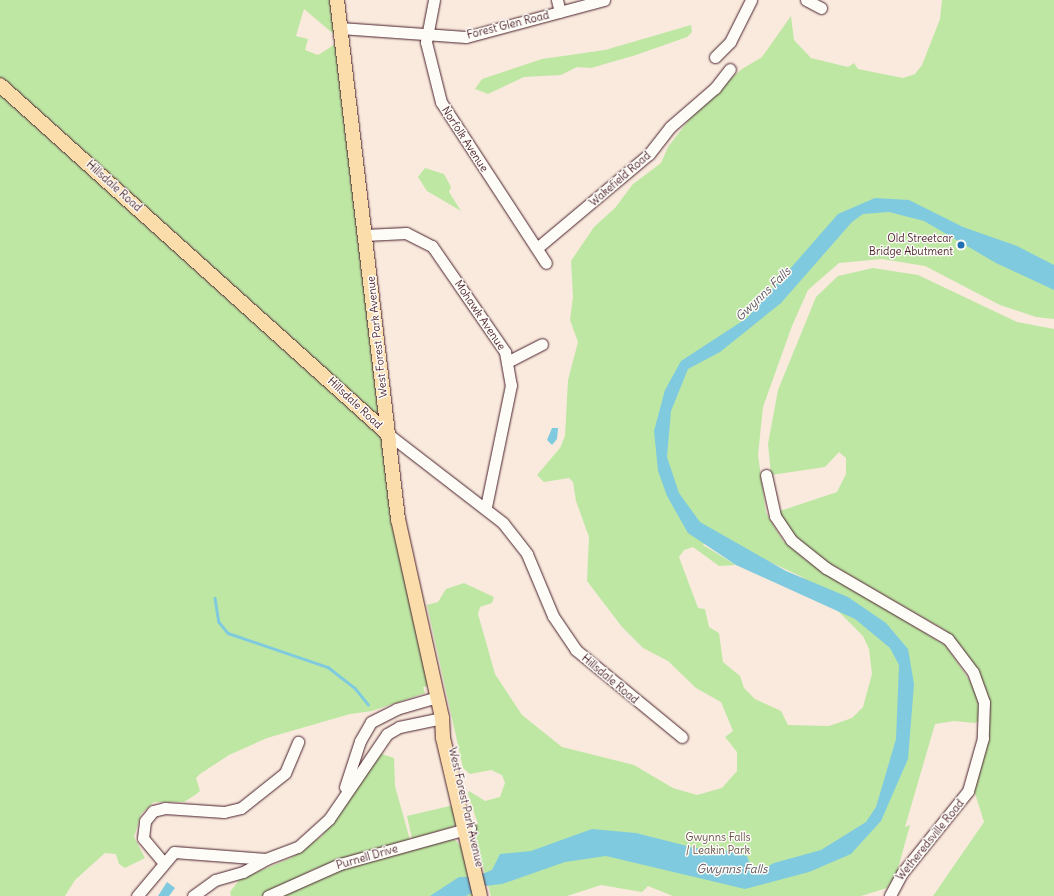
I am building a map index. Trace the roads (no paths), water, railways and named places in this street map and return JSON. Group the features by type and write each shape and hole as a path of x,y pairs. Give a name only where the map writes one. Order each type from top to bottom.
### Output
{"main road":[{"name":"West Forest Park Avenue","path":"337,0 398,519 437,697 442,718 447,726 480,896"},
{"name":"Hillsdale Road","path":"0,85 388,434"},
{"name":"West Forest Park Avenue","path":"473,857 489,896"}],"street":[{"name":"Norfolk Avenue","path":"434,0 426,34 445,111 546,263"},
{"path":"557,0 560,12"},
{"name":"Forest Glen Road","path":"340,28 474,36 604,0"},
{"path":"715,57 730,42 751,0"},
{"path":"806,0 821,8"},
{"name":"Wakefield Road","path":"537,248 649,154 670,127 715,88 730,69"},
{"name":"Mohawk Avenue","path":"365,236 406,233 432,246 509,361 510,396 486,507"},
{"path":"509,361 542,344"},
{"name":"Hillsdale Road","path":"388,434 486,507 528,554 556,621 576,650 682,737"},
{"name":"Wetheredsville Road","path":"766,475 775,516 791,540 826,568 937,631 955,646 978,684 985,712 982,746 968,792 902,873 890,896"},
{"path":"342,797 360,742 371,722 396,709 437,697"},
{"path":"193,896 215,880 243,872 266,859 298,847 313,835 387,734 399,727 442,718"},
{"path":"163,862 143,838 145,821 153,811 165,808 224,812 241,808 285,773 298,742"},
{"name":"Purnell Drive","path":"268,896 340,864 467,829"},
{"path":"137,896 163,862 174,852 266,859"}],"water":[{"name":"Gwynns Falls","path":"875,198 909,200 963,227 1017,246 1054,265 1054,290 996,263 924,221 889,212 863,214 852,222 781,303 720,352 688,369 671,411 667,457 679,493 700,522 786,571 848,597 886,623 908,649 914,684 908,759 881,821 851,854 809,872 745,889 606,856 565,862 502,884 485,886 466,896 430,896 459,877 474,877 492,870 500,854 531,851 592,829 636,833 695,848 724,850 747,856 752,869 760,871 774,863 821,850 866,822 876,807 896,739 899,665 890,648 855,619 736,565 688,533 667,496 658,471 654,431 665,390 681,361 747,318 838,214"},
{"path":"552,428 558,428 557,439 552,445 547,440"},
{"path":"167,882 175,888 169,896 158,896"}],"waterway":[{"path":"215,598 219,622 228,633 328,667 355,688 368,704"}],"place":[{"name":"Old Streetcar Bridge Abutment","path":"961,245"}],"park label":[{"name":"Gwynns Falls / Leakin Park","path":"718,844"}]}
